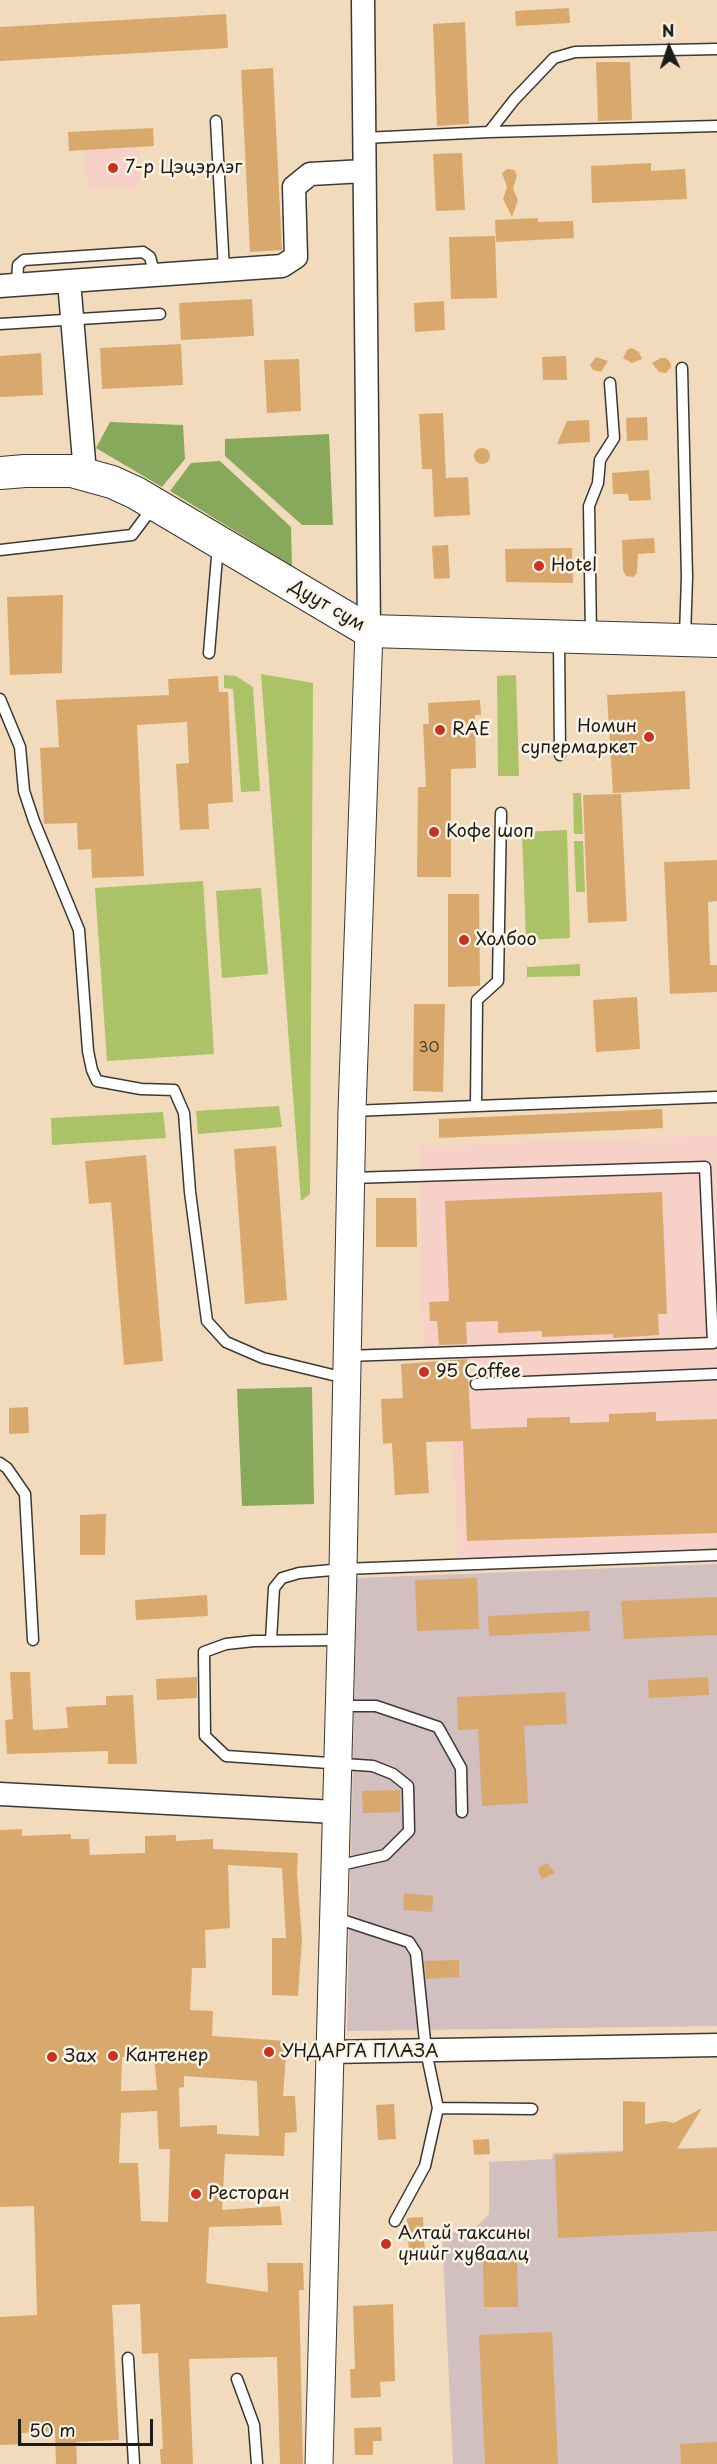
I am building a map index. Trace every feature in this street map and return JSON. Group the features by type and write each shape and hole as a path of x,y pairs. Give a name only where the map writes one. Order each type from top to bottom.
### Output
{"main road":[{"name":"Дуут сум","path":"0,473 42,470 85,473 124,487 369,631 717,641"}],"street":[{"path":"319,2464 339,1640 343,1569 350,1178 369,631 363,0"},
{"path":"9,286 282,266 296,257 294,187 310,174 364,171"},
{"path":"69,282 85,473"},
{"path":"0,1794 335,1812"},
{"path":"328,2052 717,2044"}],"lane":[{"path":"489,132 514,100 555,58 575,52 717,49"},
{"path":"216,121 224,270"},
{"path":"364,138 717,126"},
{"path":"9,286 18,265 24,260 143,252 150,257 155,275"},
{"path":"0,324 160,314"},
{"path":"682,368 687,577 685,640"},
{"path":"591,638 590,506 598,483 600,460 614,438 610,383"},
{"path":"0,550 132,535 155,504"},
{"path":"209,653 218,542"},
{"path":"560,637 560,756"},
{"path":"0,699 20,747 24,791 34,822 79,930 88,1051 92,1070 97,1081 141,1089 174,1090 183,1113 190,1192 207,1321 226,1342 263,1358 346,1367 713,1343 705,1167 350,1178"},
{"path":"476,1106 477,1000 498,981 501,813"},
{"path":"352,1110 717,1097"},
{"path":"476,1384 717,1374"},
{"path":"0,1463 7,1468 26,1494 33,1641"},
{"path":"271,1641 274,1588 282,1578 298,1573 343,1569 717,1555"},
{"path":"333,1866 385,1855 409,1831 408,1786 393,1774 373,1766 226,1756 205,1736 204,1652 226,1644 339,1640"},
{"path":"338,1706 376,1706 438,1727 461,1768 462,1812"},
{"path":"332,1917 409,1942 416,1953 426,2051 438,2108 425,2166 395,2221"},
{"path":"438,2108 532,2109"},
{"path":"128,2358 134,2464"},
{"path":"237,2379 254,2425 257,2464"}],"shaded area":[{"name":"7-р Цэцэрлэг","path":"138,147 140,187 87,190 85,150"},
{"path":"717,1135 717,1560 458,1570 449,1356 423,1356 419,1146"},
{"path":"717,1564 717,2026 347,2031 357,1578"},
{"path":"717,2147 717,2464 453,2464 442,2234 473,2230 489,2214 489,2162 552,2159 553,2153"}],"green space":[{"path":"110,422 183,425 185,459 162,487 96,448"},
{"path":"329,434 333,525 302,525 225,456 225,439"},
{"path":"220,461 291,527 292,566 170,491 191,463"},
{"path":"261,674 313,683 310,1194 301,1201"},
{"path":"224,675 236,676 253,687 260,791 241,792 233,689 224,688"},
{"path":"516,675 519,776 498,776 497,676"},
{"path":"573,793 581,793 583,834 574,834"},
{"path":"567,830 570,938 526,940 522,832"},
{"path":"574,841 583,841 585,892 576,892"},
{"path":"203,881 214,1054 107,1061 95,888"},
{"path":"261,888 268,974 222,978 216,891"},
{"path":"580,964 580,976 527,977 527,967"},
{"path":"279,1106 282,1127 198,1134 196,1111"},
{"path":"163,1112 166,1138 52,1145 51,1118"},
{"path":"312,1387 314,1504 242,1506 237,1389"}],"building":[{"path":"569,8 570,23 516,26 515,11"},
{"path":"226,14 228,48 0,61 0,27"},
{"path":"465,22 469,124 437,126 433,24"},
{"path":"596,62 630,62 632,120 598,121"},
{"path":"273,68 282,250 250,252 241,70"},
{"path":"153,128 154,146 69,151 68,132"},
{"path":"462,153 465,210 436,211 433,154"},
{"path":"651,163 651,171 685,169 687,199 592,203 591,166"},
{"path":"507,169 514,170 517,175 513,189 518,200 512,217 503,199 507,187 502,173"},
{"path":"538,218 538,222 573,221 574,238 496,242 495,220"},
{"path":"495,236 497,298 451,299 449,237"},
{"path":"252,299 254,336 181,340 179,303"},
{"path":"444,301 445,330 415,332 414,303"},
{"path":"181,344 183,385 102,389 100,348"},
{"path":"632,348 639,352 642,359 632,363 623,358 627,350"},
{"path":"41,353 43,395 0,397 0,356"},
{"path":"566,356 567,380 543,380 542,357"},
{"path":"596,357 608,361 601,372 593,370 590,365"},
{"path":"666,358 670,362 671,367 666,373 659,372 652,363"},
{"path":"299,359 301,411 267,413 264,360"},
{"path":"443,413 446,478 468,477 470,515 434,517 432,469 422,469 419,414"},
{"path":"647,417 648,440 627,441 626,418"},
{"path":"589,420 590,442 557,444 567,421"},
{"path":"482,448 490,456 482,464 474,456"},
{"path":"649,470 651,500 629,501 628,494 613,494 612,473"},
{"path":"654,538 655,553 638,554 637,573 633,577 626,576 623,570 622,540"},
{"path":"448,545 450,578 434,579 432,546"},
{"name":"Hotel","path":"572,548 573,583 506,582 505,549"},
{"path":"63,595 62,673 10,675 7,597"},
{"path":"218,676 219,692 228,692 233,802 208,804 209,829 180,830 176,764 189,763 187,722 137,725 144,876 92,878 91,849 78,850 77,823 44,824 40,748 59,747 56,700 169,695 168,679"},
{"name":"Номин супермаркет","path":"685,691 690,789 613,793 607,695"},
{"path":"480,700 481,715 475,715 476,768 451,769 451,877 417,877 418,787 426,787 423,724 429,724 428,703"},
{"path":"621,794 627,921 588,923 583,795"},
{"path":"717,860 717,901 708,902 710,965 717,965 717,992 670,994 664,862"},
{"name":"Холбоо","path":"448,894 479,894 480,986 448,987"},
{"path":"637,997 640,1049 596,1052 593,1000"},
{"path":"414,1004 445,1004 443,1092 413,1091"},
{"path":"662,1109 663,1128 439,1138 439,1119"},
{"path":"276,1146 287,1300 245,1304 234,1149"},
{"path":"146,1155 163,1361 124,1365 111,1202 89,1204 85,1161"},
{"path":"662,1192 667,1314 658,1314 659,1335 613,1338 613,1334 542,1337 542,1331 498,1333 498,1321 466,1322 467,1344 439,1345 437,1321 430,1321 429,1302 449,1301 445,1201"},
{"path":"376,1198 416,1198 417,1247 376,1247"},
{"path":"467,1359 471,1429 527,1427 527,1418 570,1417 570,1423 609,1422 609,1414 656,1412 656,1421 717,1419 717,1533 467,1541 463,1441 426,1442 429,1493 395,1495 392,1443 383,1444 381,1399 403,1398 401,1364"},
{"path":"28,1407 29,1433 9,1434 9,1408"},
{"path":"106,1514 105,1555 80,1555 80,1515"},
{"path":"477,1578 479,1629 417,1631 415,1580"},
{"path":"207,1595 208,1616 136,1620 135,1600"},
{"path":"717,1597 717,1635 624,1639 621,1601"},
{"path":"589,1611 590,1631 489,1636 488,1616"},
{"path":"10,1672 30,1672 33,1730 68,1728 66,1707 106,1705 106,1696 133,1695 137,1764 108,1764 108,1751 7,1754 5,1720 13,1719"},
{"path":"197,1677 197,1698 157,1700 156,1679"},
{"path":"708,1677 709,1695 649,1698 648,1680"},
{"path":"565,1692 567,1724 524,1726 528,1803 482,1806 478,1729 458,1730 457,1697"},
{"path":"400,1790 400,1812 363,1813 362,1791"},
{"path":"22,1829 22,1836 71,1834 71,1839 89,1839 90,1855 145,1853 145,1836 176,1835 176,1841 213,1839 213,1849 298,1853 297,1873 302,1939 298,1996 272,1995 272,1938 286,1938 282,1868 228,1865 230,1928 205,1930 206,1968 192,1968 190,2010 213,2011 212,2036 287,2041 283,2096 295,2096 297,2132 285,2133 284,2156 225,2154 222,2210 280,2206 282,2225 209,2227 206,2283 268,2292 267,2263 303,2263 304,2290 299,2290 303,2464 280,2464 277,2357 189,2359 193,2464 161,2464 160,2449 163,2449 158,2353 142,2354 140,2304 112,2305 119,2440 76,2442 77,2464 56,2464 55,2431 22,2433 22,2444 0,2445 0,2317 37,2315 34,2206 0,2207 0,1830","holes":["154,2056 157,2090 121,2091 122,2057","184,2076 257,2081 259,2136 217,2134 217,2125 180,2127 179,2088 184,2087","157,2111 159,2149 170,2149 168,2222 141,2221 138,2163 119,2163 121,2113"]},
{"path":"547,1863 555,1873 542,1879 538,1871 539,1867"},
{"path":"404,1893 433,1896 432,1912 403,1910"},
{"path":"459,1960 459,1977 426,1979 424,1961"},
{"path":"623,2101 645,2102 645,2124 665,2121 674,2123 702,2108 677,2149 717,2148 717,2231 558,2238 555,2155 623,2152"},
{"path":"394,2104 396,2139 378,2140 376,2105"},
{"path":"489,2139 490,2154 474,2155 473,2140"},
{"path":"423,2217 425,2253 409,2254 407,2218"},
{"path":"517,2259 518,2307 484,2307 483,2260"},
{"path":"393,2304 395,2381 380,2382 381,2397 351,2398 350,2369 355,2369 353,2306"},
{"path":"552,2332 558,2464 485,2464 479,2335"},
{"path":"381,2427 382,2441 373,2441 373,2455 355,2455 354,2428"},
{"path":"717,2442 717,2464 681,2464 680,2444"}],"place":[{"name":"7-р Цэцэрлэг","path":"113,168"},
{"name":"Hotel","path":"539,566"},
{"name":"RAE","path":"440,730"},
{"name":"Номин супермаркет","path":"649,737"},
{"name":"Кофе шоп","path":"434,832"},
{"name":"Холбоо","path":"464,940"},
{"name":"95 Coffee","path":"424,1372"},
{"name":"УНДАРГА ПЛАЗА","path":"269,2052"},
{"name":"Кантенер","path":"113,2056"},
{"name":"Зах","path":"52,2057"},
{"name":"Ресторан","path":"196,2194"},
{"name":"Алтай таксины үнийг хуваалц","path":"386,2244"}]}
